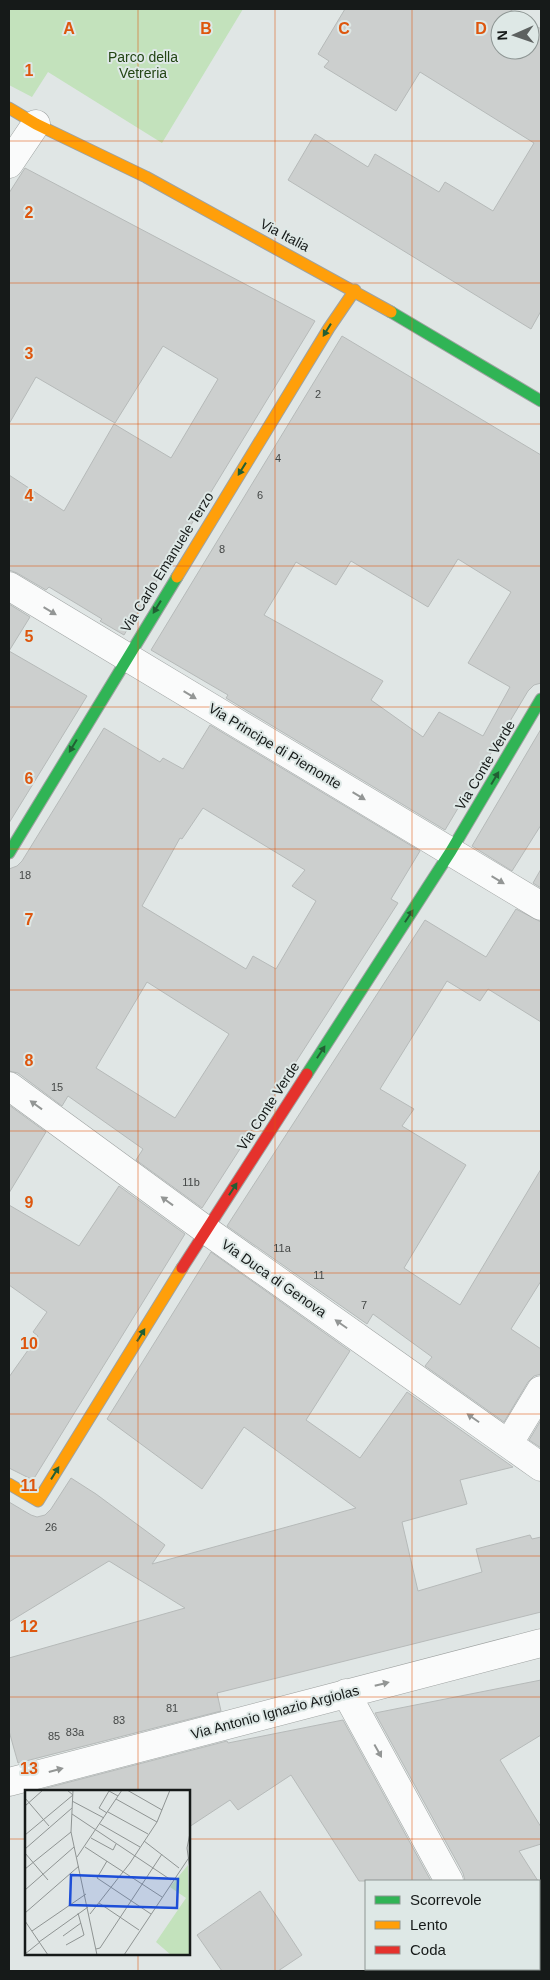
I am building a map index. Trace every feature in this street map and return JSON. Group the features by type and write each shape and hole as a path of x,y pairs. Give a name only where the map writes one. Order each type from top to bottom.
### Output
{"street":[{"name":"Via Italia","path":"9,108 36,124 146,177 354,290 541,401"},
{"path":"9,164 36,124"},
{"name":"Via Carlo Emanuele Terzo","path":"9,852 324,336 354,290"},
{"name":"Via Principe di Piemonte","path":"9,586 541,906"},
{"name":"Via Conte Verde","path":"9,1484 38,1501 206,1230 451,851 541,699"},
{"name":"Via Duca di Genova","path":"9,1086 206,1230 541,1467"},
{"path":"509,1443 541,1390"},
{"name":"Via Antonio Ignazio Argiolas","path":"9,1782 541,1643"},
{"path":"346,1693 448,1880"}],"green space":[{"name":"Parco della Vetreria","path":"9,9 243,9 162,143 48,72 32,97 9,85"}],"building":[{"path":"345,9 509,9 511,10 490,10 490,60 540,60 541,29 541,311 531,329 288,180 315,134 368,167 375,154 439,192 445,182 493,211 534,143 420,72 396,111 324,67 329,61 318,54"},
{"path":"25,168 315,321 124,635 100,621 102,619 49,587 46,590 9,570 9,475 64,511 114,424 171,458 218,379 163,346 115,423 36,377 9,424 9,193"},
{"path":"342,336 541,455 541,683 534,685 528,691 445,830 226,698 228,695 151,650","holes":["458,559 511,592 468,663 510,687 483,736 439,712 423,737 371,700 383,681 264,615 296,562 336,585 351,561 428,607"]},
{"path":"9,604 30,617 9,651"},
{"path":"9,651 87,696 9,823"},
{"path":"210,725 420,851 391,899 398,903 202,1208 136,1160 143,1149 68,1096 62,1106 18,1073 9,1071 9,869 17,866 22,861 104,728 160,762 163,758 183,769","holes":["203,808 305,870 292,886 316,901 276,969 253,956 246,969 142,906 180,838 182,839","147,982 229,1034 175,1118 96,1068"]},
{"path":"541,729 541,825 512,871 472,846"},
{"path":"541,869 541,888 533,883"},
{"path":"516,909 541,922 541,1022 488,989 480,1001 447,981 380,1089 414,1109 402,1126 466,1165 404,1268 460,1305 541,1169 541,1281 511,1329 541,1349 541,1374 534,1376 528,1382 504,1422 425,1366 432,1357 373,1314 367,1324 227,1226 425,920 486,957"},
{"path":"9,1105 46,1132 9,1193"},
{"path":"119,1186 185,1234 33,1480 9,1468 9,1377 38,1336 33,1332 47,1312 9,1285 9,1205 79,1246"},
{"path":"211,1252 350,1351 306,1420 360,1458 407,1392 513,1467 460,1480 467,1504 402,1522 418,1591 482,1572 476,1549 530,1535 532,1539 541,1537 541,1612 217,1693 221,1711 18,1763 9,1731 9,1658 185,1608 109,1561 9,1622 9,1502 31,1515 37,1517 45,1515 71,1478 165,1545 152,1564 356,1508 244,1427 202,1489 107,1419"},
{"path":"541,1420 541,1448 529,1440"},
{"path":"541,1680 541,1735 500,1760 541,1827 541,1844 519,1851 537,1880 465,1880 463,1873 375,1713"},
{"path":"343,1720 430,1880 359,1881 291,1775 238,1810 230,1800 190,1826 190,1790 39,1790 227,1741 228,1743"},
{"path":"260,1891 302,1955 278,1971 222,1971 197,1935"}],"traffic: fast":[{"path":"391,312 541,401"},
{"path":"9,853 177,577"},
{"path":"307,1074 451,851 541,699"}],"traffic: slow":[{"path":"9,108 36,124 146,177 391,312"},
{"path":"177,577 329,328 355,290"},
{"path":"9,1484 38,1501 182,1268"}],"traffic: jam":[{"path":"182,1268 307,1074"}]}
